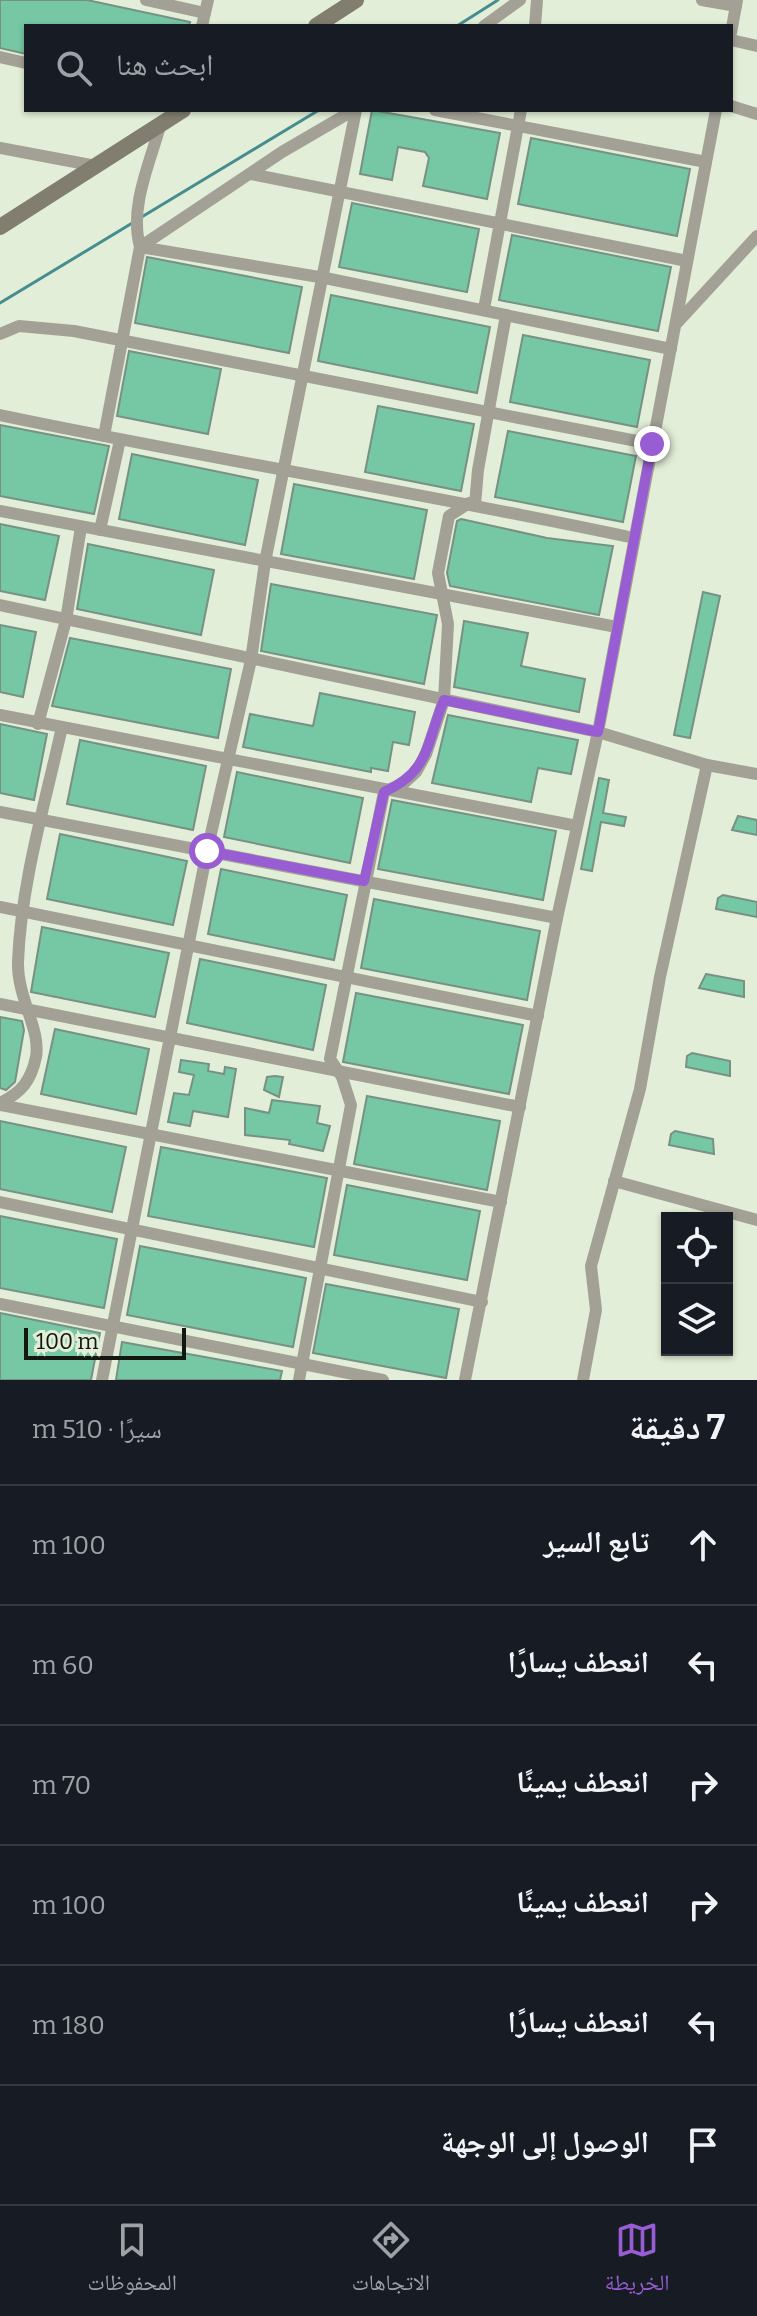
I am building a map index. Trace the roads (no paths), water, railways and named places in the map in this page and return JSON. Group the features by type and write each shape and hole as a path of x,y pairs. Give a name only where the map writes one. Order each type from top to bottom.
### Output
{"street":[{"path":"146,0 205,13"},
{"path":"319,24 356,0"},
{"path":"487,24 520,0"},
{"path":"535,24 537,0"},
{"path":"702,0 737,3 733,24"},
{"path":"733,40 757,46"},
{"path":"0,57 24,63"},
{"path":"733,107 757,114"},
{"path":"0,227 180,112"},
{"path":"140,247 352,112"},
{"path":"102,1380 207,851 251,660 265,562 325,278 355,112"},
{"path":"445,112 706,162"},
{"path":"484,309 521,112"},
{"path":"465,1380 557,918 598,732 716,112"},
{"path":"104,436 140,247 134,227 136,209 161,123"},
{"path":"0,148 96,166"},
{"path":"251,174 687,261"},
{"path":"675,326 757,236"},
{"path":"140,247 325,278 671,349"},
{"path":"472,504 506,315"},
{"path":"0,334 19,326 46,327 652,444"},
{"path":"0,415 283,472 472,504 634,538"},
{"path":"100,530 120,440"},
{"path":"384,792 404,783 416,772 426,754 432,726 444,700 449,632 438,573 445,526 455,510 472,504"},
{"path":"0,511 617,627"},
{"path":"38,724 66,620 81,527"},
{"path":"0,605 598,732 707,765 757,774"},
{"path":"0,715 384,792 577,826"},
{"path":"0,1104 24,1088 34,1066 37,1046 24,1008 18,965 22,912 62,727"},
{"path":"583,1380 596,1310 591,1266 640,1089 660,977 707,765"},
{"path":"299,1380 351,1105 330,1051 384,792"},
{"path":"0,812 557,918"},
{"path":"0,907 538,1016"},
{"path":"0,1004 520,1107"},
{"path":"0,1104 501,1202"},
{"path":"614,1181 757,1220"},
{"path":"0,1202 482,1302"},
{"path":"0,1304 383,1380"}],"waterway":[{"path":"460,24 498,0"},
{"path":"140,218 316,112"},
{"path":"0,303 134,222"}]}
